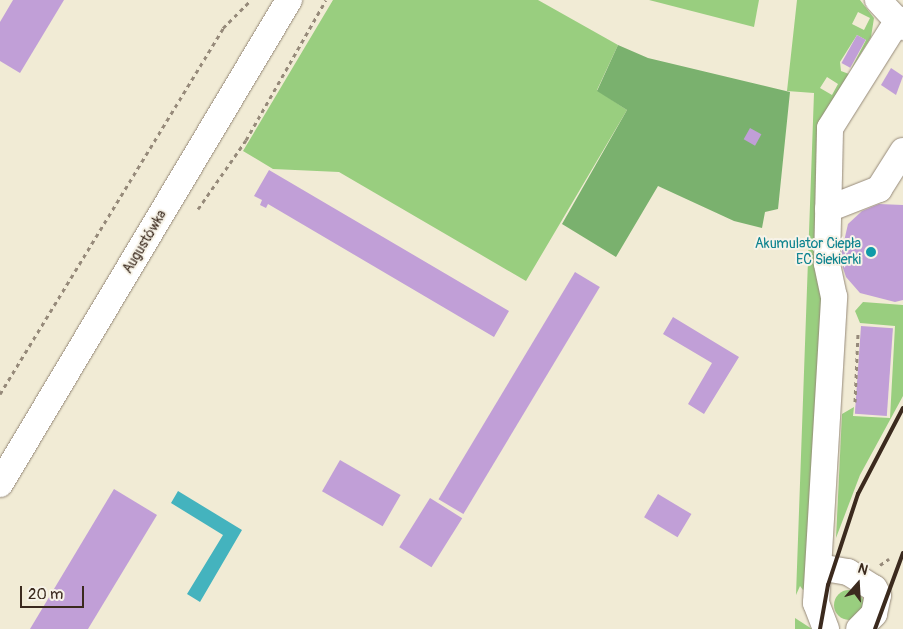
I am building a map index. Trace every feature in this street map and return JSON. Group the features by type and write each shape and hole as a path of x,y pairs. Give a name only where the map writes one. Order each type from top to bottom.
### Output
{"street":[{"name":"Augustówka","path":"0,484 289,0"},
{"path":"830,627 821,622 816,603 834,297 827,263 830,128 901,23 878,0"},
{"path":"828,209 891,192 903,151"},
{"path":"819,567 848,572 874,588 878,595 874,614 859,629"}],"path":[{"path":"0,394 218,36 251,0"},
{"path":"198,209 246,140 326,0"},
{"path":"855,402 858,333"}],"green space":[{"path":"333,0 538,0 618,45 597,90 627,110 526,281 339,172 273,169 243,151"},
{"path":"649,0 759,0 754,27"},
{"path":"797,0 860,0 874,18 871,37 850,71 866,40 857,35 840,62 841,71 849,74 824,313 809,586 803,590 800,586 796,595 814,93 787,91","holes":["858,12 870,18 864,30 852,24","827,77 838,84 832,95 820,88"]},
{"path":"618,45 648,58 790,92 778,209 765,212 762,228 734,221 658,186 616,257 562,224 627,110 597,91"},
{"path":"863,302 903,305 903,396 860,475 836,538 842,414 854,407 853,416 890,418 895,326 860,323 855,311"},
{"path":"849,590 860,594 864,605 860,616 849,620 838,616 834,605 838,594"},
{"path":"795,618 812,629 795,629"}],"water":[{"path":"178,491 242,530 200,602 187,594 223,535 171,503"}],"building":[{"path":"13,0 64,0 20,73 0,61 0,22"},
{"path":"857,35 866,40 850,68 841,63"},
{"path":"891,68 903,76 896,95 881,85"},
{"path":"750,128 761,134 755,146 744,139"},
{"path":"269,170 509,311 494,337 268,204 266,208 260,205 262,200 254,196"},
{"name":"Akumulator Ciepła EC Siekierki","path":"879,204 903,205 903,300 895,302 860,293 846,277 840,259 848,224 862,211"},
{"path":"575,272 600,287 463,514 439,499"},
{"path":"673,317 739,357 704,414 688,404 712,363 663,334"},
{"path":"861,326 893,328 887,416 855,414"},
{"path":"340,460 401,495 383,526 322,491"},
{"path":"114,489 157,515 88,629 30,629"},
{"path":"658,494 691,514 678,537 644,517"},
{"path":"430,498 462,518 431,567 399,547"}],"railway":[{"path":"820,629 828,585 858,494 903,408"},
{"path":"875,629 903,553"}],"place":[{"name":"Akumulator Ciepła EC Siekierki","path":"871,252"}]}
